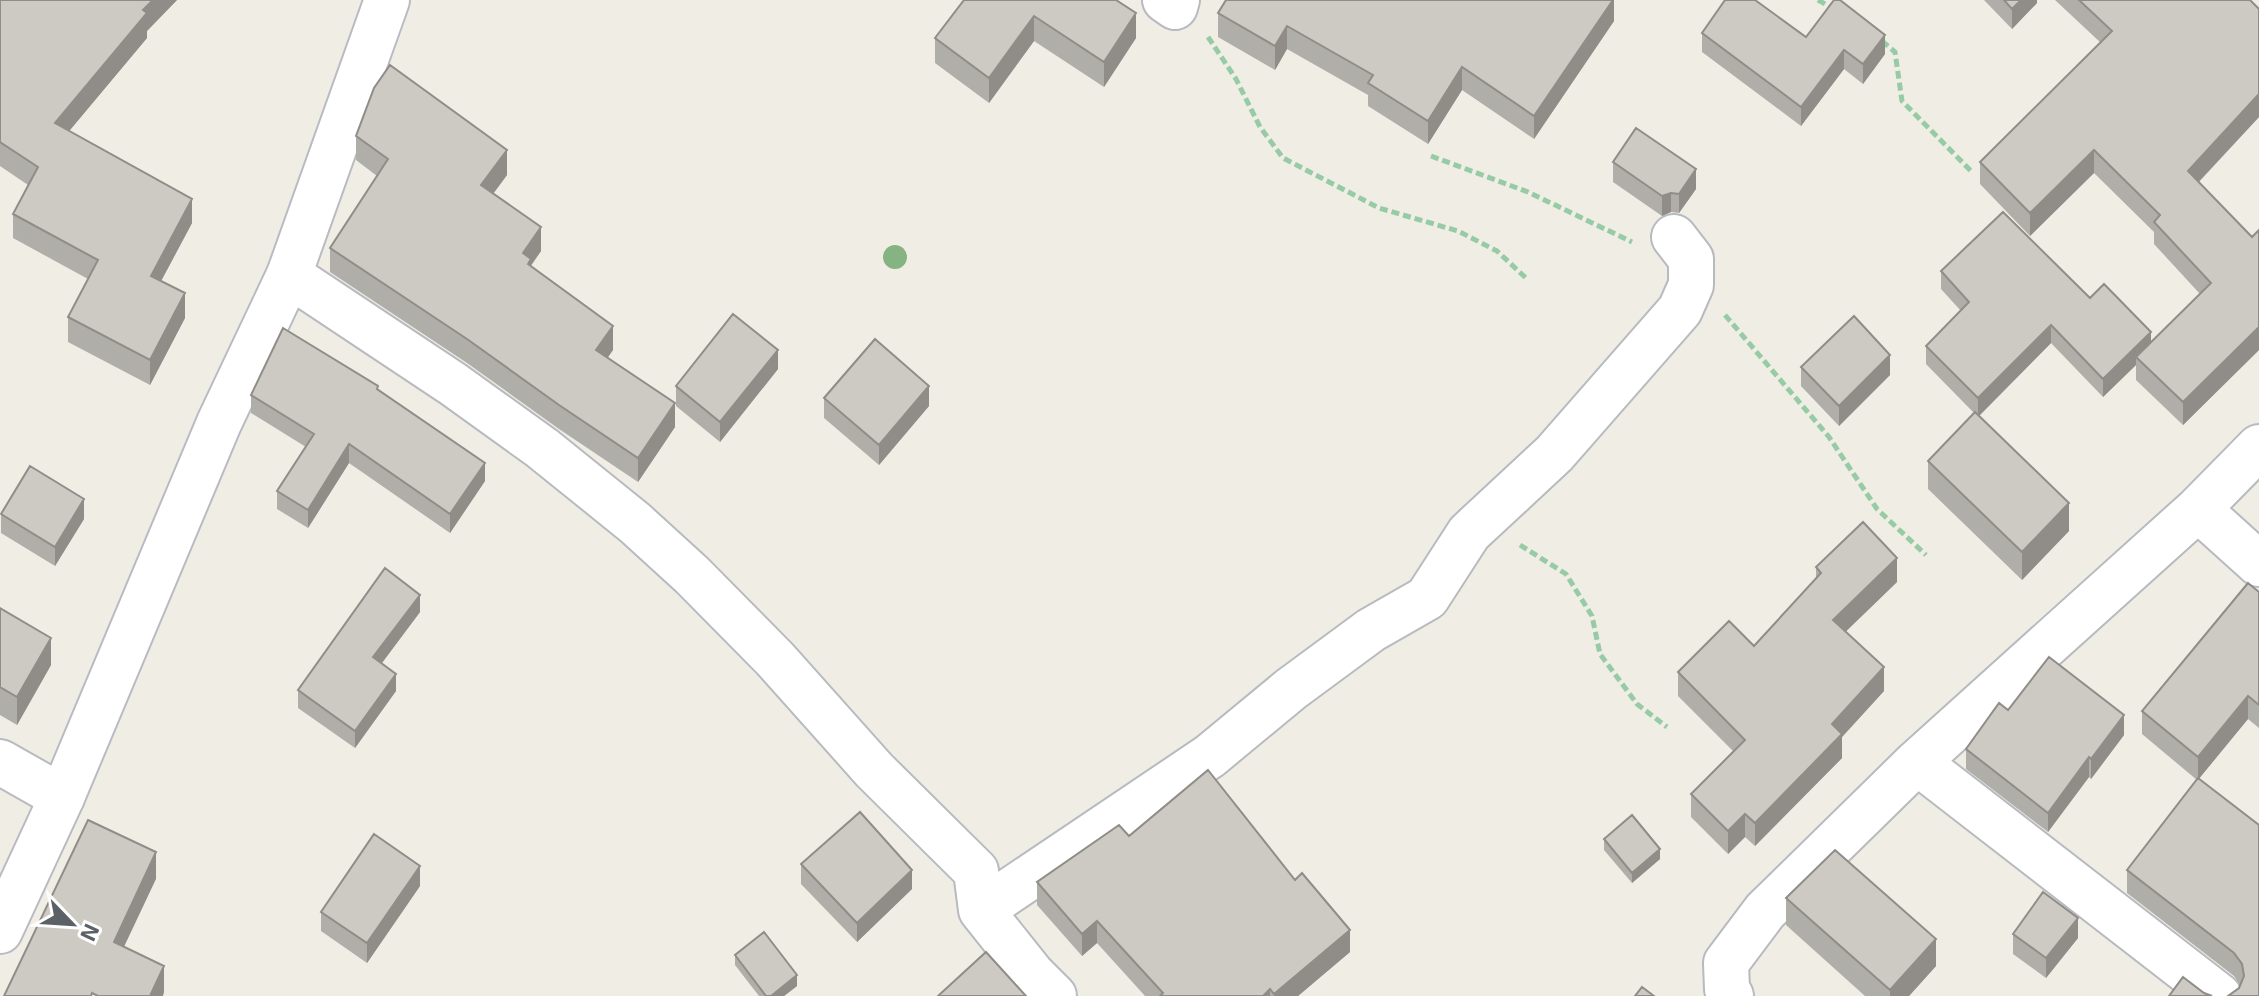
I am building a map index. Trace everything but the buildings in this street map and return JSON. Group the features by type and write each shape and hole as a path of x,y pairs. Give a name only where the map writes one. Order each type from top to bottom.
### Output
{"street":[{"path":"0,931 62,797 219,423 289,275 387,0"},
{"path":"981,910 1210,756 1291,689 1371,630 1427,598 1469,533 1554,454 1680,310 1691,285 1691,259 1674,237"},
{"path":"289,275 453,384 542,448 598,492 692,575 775,659 874,770 976,871 981,910 1032,974 1054,996"},
{"path":"1731,996 1727,989 1726,963 1765,911 1917,762 2198,509 2259,447"},
{"path":"2198,509 2259,564"},
{"path":"0,762 62,797"},
{"path":"1917,762 2219,996"}],"path":[{"path":"1818,0 1841,13"},
{"path":"1172,2 1209,38 1236,79 1260,127 1283,158 1379,208 1458,231 1497,251 1527,279"},
{"path":"1875,35 1895,52 1902,101 1971,171"},
{"path":"1469,533 1513,540 1566,574 1592,616 1600,654 1637,704 1667,727"}]}
